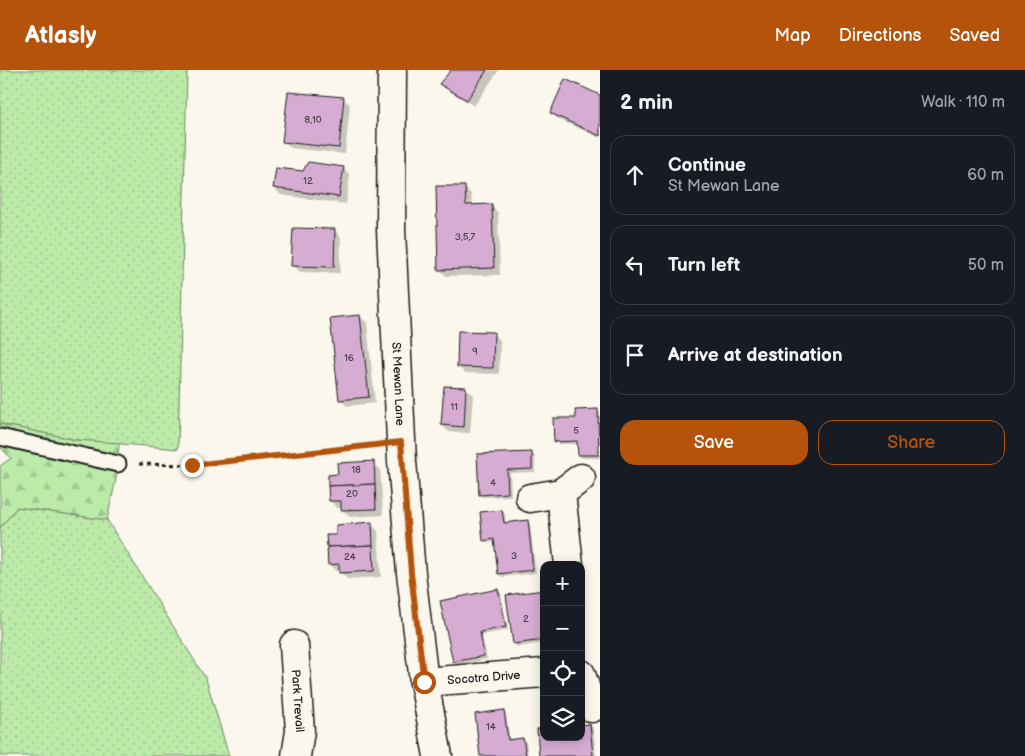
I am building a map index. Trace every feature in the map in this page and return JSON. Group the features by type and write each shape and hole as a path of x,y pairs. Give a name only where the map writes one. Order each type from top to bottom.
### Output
{"street":[{"name":"St Mewan Lane","path":"392,70 391,230 401,442 411,573 424,682 438,756"},
{"path":"530,498 571,485 568,561"},
{"name":"Park Trevail","path":"294,645 300,731 296,756"},
{"name":"Socotra Drive","path":"424,682 540,673"},
{"path":"585,686 592,708"}],"lane":[{"path":"0,437 118,464"}],"path":[{"path":"118,464 192,465 401,442"}],"green space":[{"path":"0,70 187,70 178,449 77,440 0,424"},
{"path":"0,424 77,440 119,443 116,479 107,520 17,507 0,528 0,466 11,458 0,447"},
{"path":"17,507 107,520 206,679 229,756 0,756 0,528"}],"building":[{"path":"451,70 487,70 467,100 439,84"},
{"path":"565,79 600,95 600,136 550,113"},
{"path":"288,92 344,97 339,148 282,142"},
{"path":"308,162 344,167 339,197 273,188 276,168 303,171"},
{"path":"436,186 465,186 466,205 492,204 494,268 438,270"},
{"path":"293,228 335,229 334,267 291,266"},
{"path":"360,315 369,397 339,400 330,318"},
{"path":"458,331 494,332 493,368 457,367"},
{"path":"444,386 466,387 464,427 441,425"},
{"path":"598,409 599,455 578,455 577,441 554,442 553,418 576,418 575,410"},
{"path":"532,452 532,469 507,470 508,493 479,495 477,454"},
{"path":"374,461 375,484 328,486 328,475 338,474 337,463"},
{"path":"375,484 376,509 341,510 341,501 329,501 328,486"},
{"path":"502,510 504,523 528,520 533,570 498,574 494,539 483,541 480,512"},
{"path":"372,522 373,545 327,547 326,535 336,535 336,525"},
{"path":"373,545 374,571 339,573 339,564 328,565 327,547"},
{"path":"498,589 506,627 480,632 484,656 453,662 440,601"},
{"path":"540,591 540,641 513,644 506,595"},
{"path":"504,710 508,740 523,738 526,756 480,756 475,714"},
{"path":"590,724 593,756 539,756 537,729 540,729 540,741 585,741 585,725"}],"route":[{"path":"192,465 401,442 411,573 424,682"}]}
